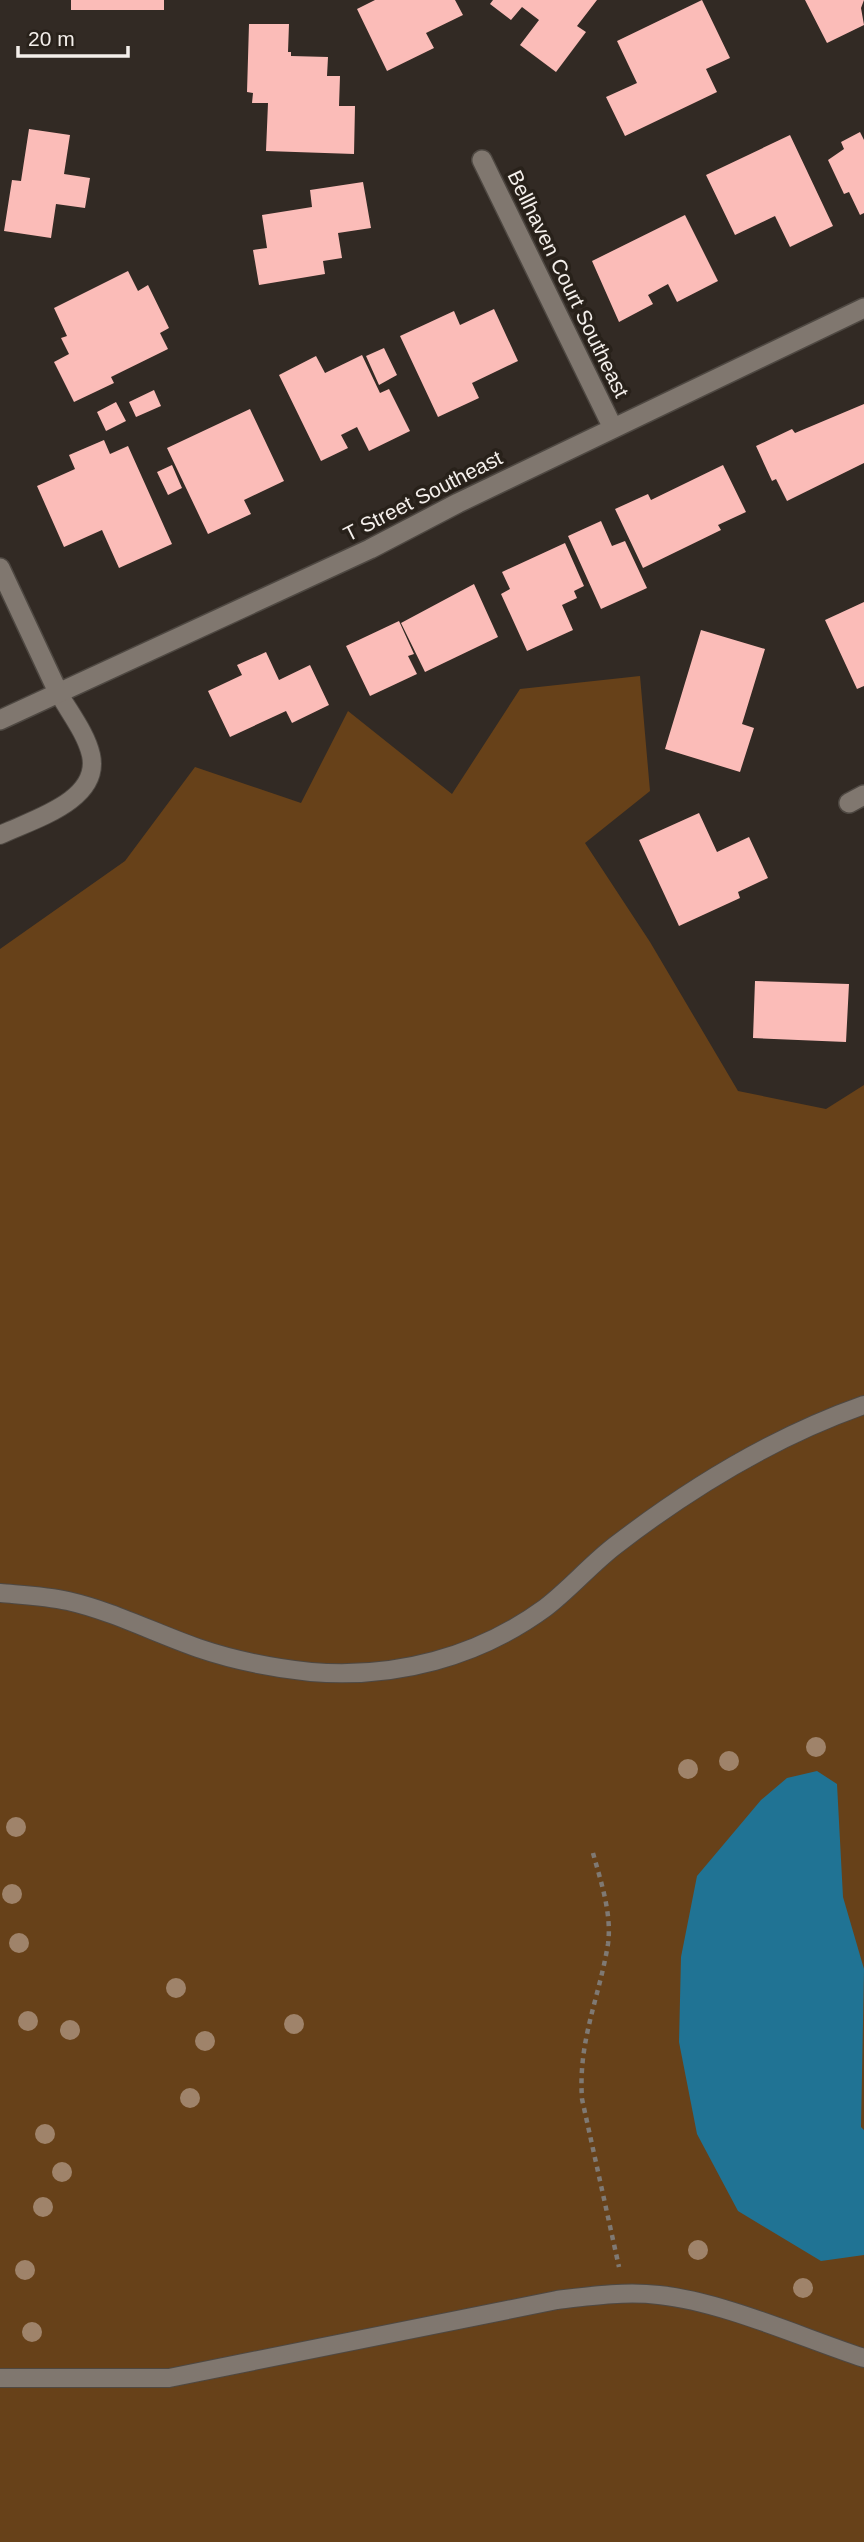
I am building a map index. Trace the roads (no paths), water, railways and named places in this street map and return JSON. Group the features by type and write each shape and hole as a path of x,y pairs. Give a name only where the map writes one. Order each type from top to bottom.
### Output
{"street":[{"name":"Bellhaven Court Southeast","path":"482,160 613,428"},
{"name":"T Street Southeast","path":"0,720 370,549 613,428 864,308"},
{"path":"0,568 58,692"}],"lane":[{"path":"0,835 68,802 84,788 92,773 91,756 85,739 58,692"},
{"path":"0,1592 68,1601 200,1648 258,1663 312,1672 413,1667 462,1654 502,1636 547,1606 617,1545 682,1499 800,1430 864,1405"},
{"path":"0,2378 169,2378 557,2300 620,2295 658,2295 708,2305 864,2358"}],"water":[{"path":"817,1771 837,1784 843,1897 864,1969 861,2127 864,2130 864,2255 821,2261 738,2211 697,2134 679,2042 681,1957 697,1876 761,1800 787,1778"}]}
